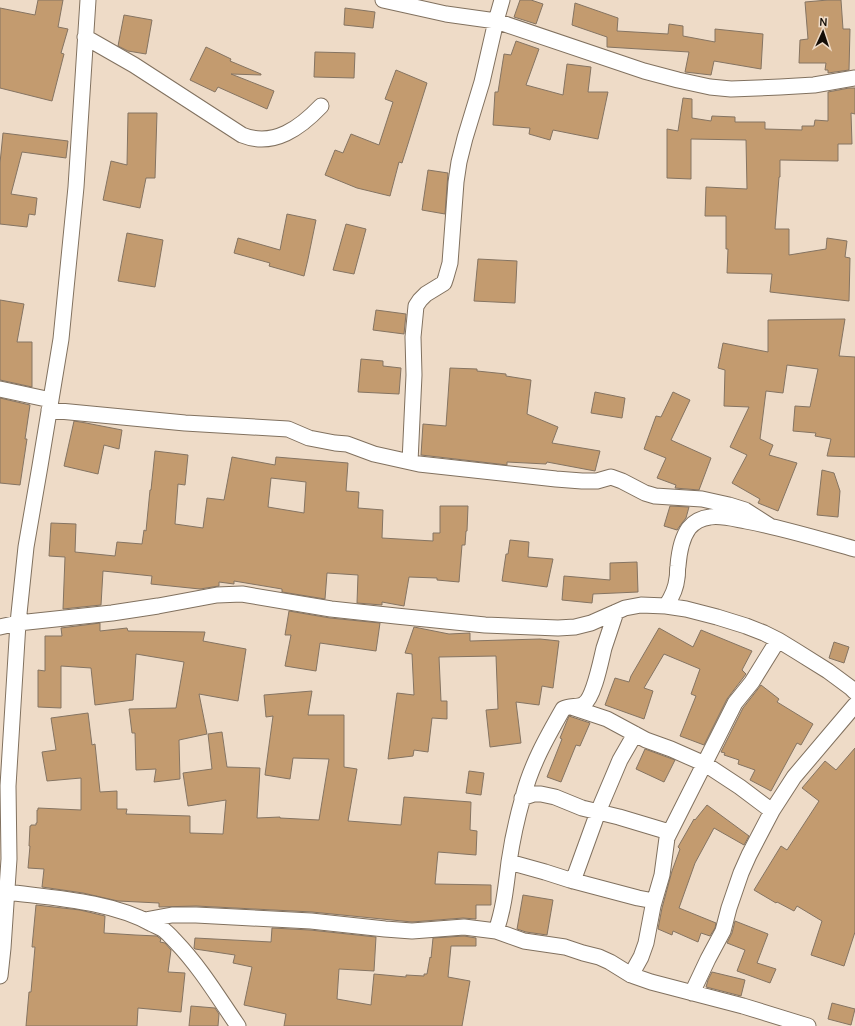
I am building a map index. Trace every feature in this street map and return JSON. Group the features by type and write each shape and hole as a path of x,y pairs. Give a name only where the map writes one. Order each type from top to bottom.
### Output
{"street":[{"path":"383,0 446,14 496,21 644,71 678,80 710,86 731,89 780,87 814,85 855,78"},
{"path":"410,462 414,375 413,337 416,306 426,294 444,283 450,263 456,182 459,162 482,82 502,0"},
{"path":"0,976 9,859 8,786 5,744 26,547 60,339 75,194 85,37 90,3"},
{"path":"85,37 134,65 242,135 249,138 280,136 294,130 321,106"},
{"path":"0,389 50,405 177,423 288,429 309,438 347,444 364,451 410,462 582,481 611,477 645,493 655,496 702,499 730,505 745,510 770,526"},
{"path":"666,606 676,585 678,577 677,567 683,539 689,528 697,521 710,516 729,517 770,526 855,549"},
{"path":"0,627 18,623 119,612 217,595 242,594 331,609 396,616 485,625 558,628 575,627 591,623 625,608 641,605 666,606 686,609 717,617 746,626 778,640 828,671 855,692"},
{"path":"496,931 502,913 509,862 522,798 530,771 550,730 563,709 566,707 579,706 589,699 616,612"},
{"path":"631,975 641,957 646,943 654,901 662,875 665,859 665,844 669,832 735,703 752,682 778,640"},
{"path":"692,993 723,931 729,908 749,855 772,811 794,777 855,705"},
{"path":"571,707 607,719 646,740 705,764 772,811"},
{"path":"573,881 598,812 620,760 635,734"},
{"path":"522,798 534,794 555,797 569,804 669,832"},
{"path":"509,862 573,881 654,901"},
{"path":"7,892 102,906 126,912 165,931 184,950 203,974 238,1026"},
{"path":"145,920 172,915 196,915 311,921 392,930 464,927 496,931 524,941 565,947 598,957 610,962 631,975 650,982 743,1006 808,1026"}],"building":[{"path":"38,0 63,0 58,27 68,29 61,53 64,54 52,101 0,88 0,8 35,15"},
{"path":"520,0 531,0 543,4 536,24 514,17"},
{"path":"841,0 843,29 850,29 849,70 828,73 828,70 825,70 826,63 799,63 800,40 808,39 805,2"},
{"path":"575,3 618,18 617,31 668,34 669,24 683,26 683,36 715,42 715,29 763,34 761,69 714,61 711,75 685,72 689,52 607,47 607,37 572,25"},
{"path":"345,8 375,12 373,28 344,25"},
{"path":"124,15 152,20 146,54 128,51 118,46"},
{"path":"516,41 539,49 526,85 563,95 567,64 591,67 588,92 608,92 598,139 553,130 550,140 529,134 530,128 493,125 495,92 498,92 504,54 511,55"},
{"path":"206,47 231,59 230,61 261,74 231,74 274,91 267,109 218,87 215,92 190,80"},
{"path":"315,52 355,53 354,78 314,77"},
{"path":"396,70 427,83 402,163 399,162 390,196 357,188 325,175 335,150 343,153 351,134 379,145 393,102 385,99"},
{"path":"855,88 855,114 851,113 852,144 838,144 838,161 780,160 780,177 775,229 789,229 789,255 826,249 827,238 847,241 845,257 850,258 849,301 770,292 772,274 727,273 728,249 726,249 726,216 705,216 706,187 747,189 746,140 691,139 691,179 667,178 667,129 678,131 683,98 692,99 692,118 711,121 712,116 735,117 735,122 765,122 765,129 802,130 802,126 814,126 815,120 828,121 828,92"},
{"path":"128,113 157,113 155,178 146,178 140,208 103,200 111,161 127,165"},
{"path":"3,133 68,141 66,158 22,152 11,194 37,198 35,215 29,214 27,227 0,224 0,163"},
{"path":"428,170 448,173 445,214 422,210"},
{"path":"287,214 316,220 304,276 269,266 270,263 234,253 238,238 280,250"},
{"path":"346,224 366,229 354,274 333,270"},
{"path":"127,233 163,240 155,287 118,281"},
{"path":"478,259 517,261 515,303 474,301"},
{"path":"0,300 24,304 17,342 32,342 32,387 0,380"},
{"path":"376,310 406,314 404,334 373,330"},
{"path":"845,319 839,356 855,357 855,457 827,456 831,439 815,436 816,433 793,431 795,406 810,407 818,369 787,365 783,393 766,391 760,439 773,445 769,455 797,463 778,511 758,503 760,499 732,483 747,455 730,447 749,407 724,406 725,370 718,368 723,343 768,352 768,320"},
{"path":"361,359 383,361 383,366 401,368 399,394 358,392"},
{"path":"450,368 477,369 477,371 506,374 506,376 531,380 527,414 558,427 552,443 600,451 595,471 547,462 546,464 507,462 507,465 421,455 423,424 446,426"},
{"path":"595,392 625,398 622,418 591,413"},
{"path":"673,392 690,400 671,440 711,458 699,490 675,488 676,485 657,478 666,458 644,449 656,416 661,417"},
{"path":"0,398 30,405 25,439 27,439 20,485 0,483"},
{"path":"74,421 122,430 119,449 104,445 98,474 64,466"},
{"path":"155,451 188,455 185,485 178,484 175,524 203,528 207,498 224,500 232,457 275,465 276,457 348,463 346,491 359,492 358,508 383,510 382,538 433,541 433,533 440,533 440,506 468,506 467,531 465,545 462,545 459,582 437,580 437,578 409,577 404,606 382,602 382,605 357,603 358,575 327,573 325,599 282,592 282,589 234,581 234,584 219,582 219,586 200,589 151,584 152,576 103,571 101,605 63,609 65,557 49,556 51,523 76,524 75,552 115,556 117,542 142,544 144,530 146,531","holes":["271,478 306,482 304,513 268,507"]},
{"path":"822,470 834,473 840,491 838,517 817,515"},
{"path":"670,506 689,507 686,518 677,530 664,526"},
{"path":"510,540 529,542 528,557 553,559 547,587 502,581 506,554 508,554"},
{"path":"637,562 638,592 593,594 592,603 562,600 564,576 610,580 610,563"},
{"path":"289,611 330,618 380,623 376,651 320,643 316,671 285,666 291,635 285,635"},
{"path":"100,623 100,631 127,628 128,631 205,632 203,641 246,649 238,701 199,694 207,734 179,740 180,779 154,782 156,769 136,770 135,733 132,733 129,709 176,708 184,662 136,654 133,700 95,705 91,668 61,666 61,708 38,707 38,670 45,671 45,636 62,636 61,628"},
{"path":"414,627 449,634 470,633 470,641 540,639 559,641 553,688 542,686 539,705 516,702 521,743 490,747 486,710 498,709 496,656 439,657 441,701 447,701 447,719 432,718 428,752 414,750 413,756 388,759 397,693 414,695 412,654 405,653"},
{"path":"659,628 693,647 701,630 752,651 742,670 746,674 727,699 704,745 680,736 696,696 691,694 700,669 664,654 644,688 653,691 644,719 605,705 615,678 629,682"},
{"path":"834,642 849,647 844,663 829,658"},
{"path":"761,685 779,699 777,702 813,724 801,745 797,743 771,791 750,780 755,770 738,764 739,760 724,755 725,753 721,752 743,708"},
{"path":"312,691 308,715 344,715 344,767 357,769 348,821 401,825 404,797 471,802 470,830 477,831 476,855 438,852 435,884 491,885 491,905 476,905 476,919 463,918 412,922 312,912 196,906 159,907 159,903 118,901 83,893 42,887 44,869 28,868 30,826 36,825 37,823 38,808 81,810 81,778 47,781 42,752 56,750 51,718 88,713 92,745 95,744 100,792 117,791 117,809 127,809 126,814 190,816 190,833 223,834 226,800 188,806 183,773 212,769 208,734 222,732 227,767 260,768 257,818 280,817 319,820 329,759 293,758 290,779 265,775 273,716 266,717 264,695"},
{"path":"569,716 590,723 580,746 576,745 561,782 547,777 562,739 560,738"},
{"path":"855,748 855,932 844,966 811,955 822,921 797,906 794,911 777,902 776,903 754,890 781,846 787,850 819,801 802,788 825,761 836,770"},
{"path":"645,749 675,760 664,782 636,769"},
{"path":"469,771 484,773 481,795 466,793"},
{"path":"707,805 749,836 744,845 714,828 695,863 679,908 716,923 710,936 701,933 698,942 673,931 672,935 658,929 672,871 680,849 678,847 694,819 695,820"},
{"path":"523,895 553,900 547,935 517,929"},
{"path":"36,905 80,910 105,916 104,933 157,936 161,939 160,942 165,943 171,950 168,972 185,973 181,1012 138,1008 137,1026 26,1026 35,947 32,947"},
{"path":"735,921 768,934 757,963 776,969 770,983 737,971 745,950 727,943 732,933"},
{"path":"272,928 310,930 376,937 374,971 339,969 337,999 371,1005 374,974 406,977 406,975 424,976 424,974 427,974 430,957 431,958 433,938 464,936 476,938 476,946 451,946 448,977 470,981 462,1026 284,1026 286,1014 244,1005 252,967 233,963 235,955 194,948 195,938 271,942"},
{"path":"712,972 745,980 741,996 706,987"},
{"path":"832,1003 855,1009 851,1025 828,1019"},
{"path":"191,1006 215,1008 219,1014 218,1026 189,1026"}]}
